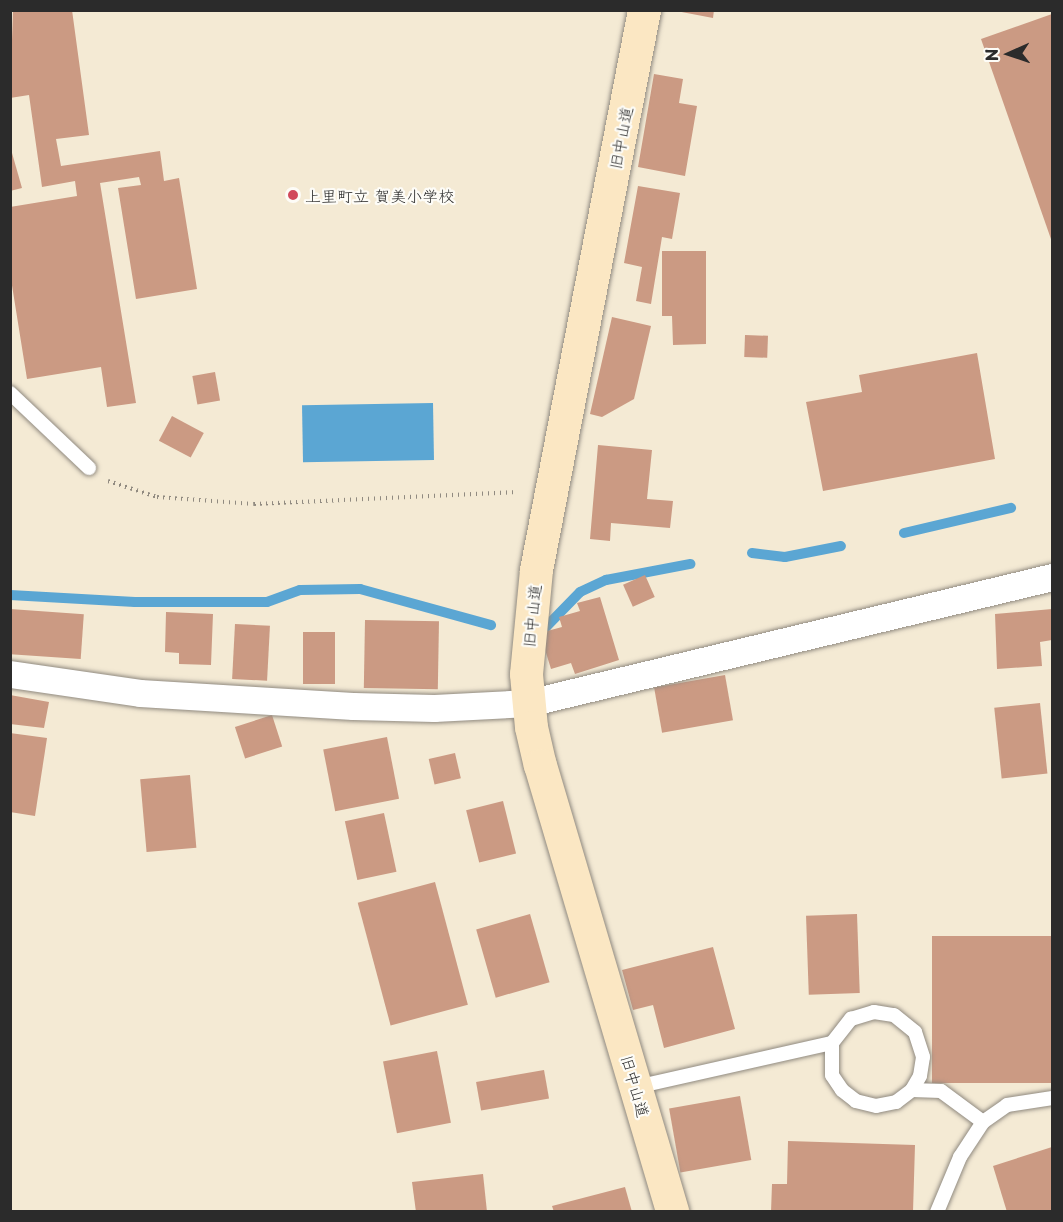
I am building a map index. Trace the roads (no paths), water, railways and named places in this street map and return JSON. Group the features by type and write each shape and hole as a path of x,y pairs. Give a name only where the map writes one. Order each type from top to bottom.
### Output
{"main road":[{"name":"旧中山道","path":"644,10 550,498 530,614 528,703 540,765 672,1212"}],"street":[{"path":"10,674 140,693 353,706 434,708 528,703 1053,577"}],"lane":[{"path":"10,393 89,468"},
{"path":"912,1090 923,1066 922,1048 915,1032 902,1020 884,1012 861,1014 844,1025 832,1043 832,1075 842,1090 856,1101 886,1105 912,1090 941,1090 983,1122"},
{"path":"636,1087 832,1043"},
{"path":"937,1212 960,1156 983,1122 1007,1105 1053,1098"}],"water":[{"path":"433,403 434,460 303,462 302,405"}],"waterway":[{"path":"904,533 1011,508"},
{"path":"752,553 785,557 841,546"},
{"path":"545,628 580,592 606,580 690,564"},
{"path":"10,595 135,602 267,602 300,590 360,589 491,625"}],"place":[{"name":"上里町立 賀美小学校","path":"293,195"}]}
